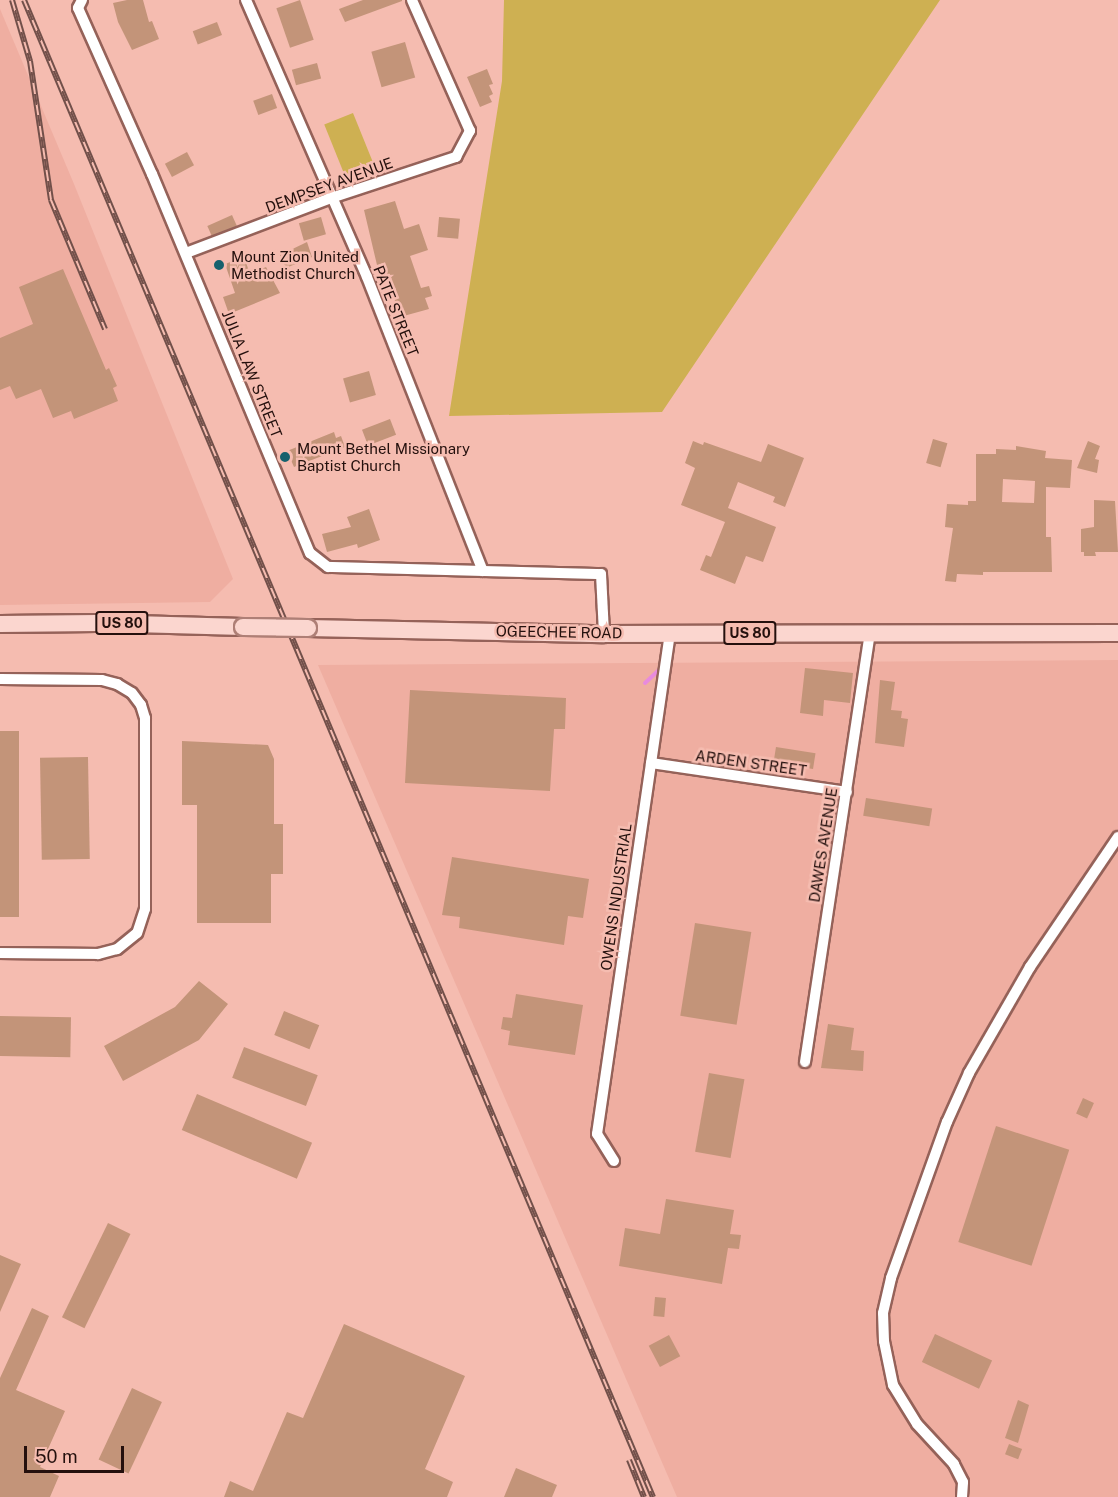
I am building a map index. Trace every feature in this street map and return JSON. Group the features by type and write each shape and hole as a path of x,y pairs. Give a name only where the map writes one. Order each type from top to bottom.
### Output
{"main road":[{"name":"OGEECHEE ROAD","path":"0,624 97,622 604,634 1118,633"}],"street":[{"name":"JULIA LAW STREET","path":"82,0 78,8 186,254 310,554 328,567 601,574 604,634"},
{"name":"PATE STREET","path":"246,0 367,277 483,570"},
{"name":"DEMPSEY AVENUE","path":"186,254 332,198 456,157 470,131 411,0"},
{"name":"DAWES AVENUE","path":"805,1062 870,632"},
{"name":"OWENS INDUSTRIAL","path":"614,1161 597,1134 670,633"},
{"path":"0,679 102,680 132,693 141,705 145,718 145,909 137,933 117,949 98,954 0,953"},
{"name":"ARDEN STREET","path":"651,763 847,792"},
{"path":"962,1497 963,1482 954,1464 917,1424 893,1384 884,1341 883,1313 891,1278 947,1122 969,1073 1030,967 1118,837"}],"shaded area":[{"path":"504,0 940,0 662,412 449,416 502,81"},
{"path":"0,9 74,184 233,579 210,602 0,605"},
{"path":"353,113 376,170 347,181 324,125"},
{"path":"1118,660 1118,1497 677,1497 318,665"}],"building":[{"path":"143,0 149,22 152,21 159,39 132,50 118,22 113,3"},
{"path":"300,0 314,40 290,48 276,8"},
{"path":"363,0 402,1 345,22 339,9"},
{"path":"217,22 222,35 198,44 193,31"},
{"path":"405,42 415,78 382,87 371,52"},
{"path":"317,63 321,78 296,85 292,70"},
{"path":"487,69 493,84 489,85 493,94 489,96 492,102 480,107 467,77"},
{"path":"272,94 277,108 258,115 253,101"},
{"path":"187,152 194,165 172,177 165,164"},
{"path":"395,201 404,229 419,224 428,250 410,256 421,288 429,286 432,296 425,298 429,309 400,317 383,263 377,265 364,210"},
{"path":"232,215 237,226 212,237 207,226"},
{"path":"321,217 326,234 304,241 299,223"},
{"path":"439,217 460,219 458,239 437,237"},
{"path":"307,242 312,257 286,268 280,255"},
{"path":"244,257 250,274 266,267 280,293 229,314 223,297 235,293 225,264"},
{"path":"63,269 106,370 109,368 117,386 113,388 118,401 74,419 71,411 53,418 41,389 16,399 10,386 0,390 0,338 33,324 19,287"},
{"path":"369,371 376,395 350,402 343,378"},
{"path":"390,419 396,435 368,446 362,430"},
{"path":"334,432 336,438 341,436 345,447 294,467 287,451"},
{"path":"933,439 947,443 941,467 926,463"},
{"path":"693,441 703,445 704,442 761,462 768,444 804,458 785,507 773,502 775,497 738,482 728,508 776,527 763,562 746,556 735,584 700,570 706,555 711,557 725,522 681,505 695,468 685,463"},
{"path":"1088,441 1100,446 1095,459 1099,460 1097,473 1077,468"},
{"path":"1016,446 1046,451 1045,458 1072,460 1070,488 1046,487 1046,537 1051,537 1052,572 957,574 956,582 945,581 953,528 945,527 947,504 968,505 968,501 976,501 976,454 996,454 996,449 1016,450","holes":["1003,479 1035,481 1034,503 1002,502"]},
{"path":"1094,500 1115,501 1118,552 1095,552 1096,556 1084,556 1084,552 1081,552 1081,529 1094,527"},
{"path":"369,509 380,540 358,548 357,544 327,552 322,534 351,527 347,517"},
{"path":"805,668 853,673 850,703 824,700 823,716 800,713"},
{"path":"880,680 895,682 891,710 902,711 901,718 908,719 904,747 875,743"},
{"path":"410,690 566,698 565,729 554,729 550,791 405,783"},
{"path":"0,731 19,731 19,917 0,917"},
{"path":"182,741 268,745 274,759 274,824 283,824 283,874 271,874 271,923 197,923 197,805 182,805"},
{"path":"776,747 816,753 813,769 773,763"},
{"path":"88,757 90,859 42,860 40,758"},
{"path":"866,798 932,808 929,826 863,816"},
{"path":"452,857 589,879 583,918 568,916 564,945 459,928 460,917 442,915"},
{"path":"695,923 751,932 737,1025 680,1016"},
{"path":"199,981 228,1004 199,1040 123,1081 104,1046 175,1007"},
{"path":"516,994 583,1005 575,1055 508,1045 510,1031 501,1029 503,1017 512,1018"},
{"path":"284,1011 319,1025 309,1049 274,1035"},
{"path":"0,1016 71,1017 70,1057 0,1056"},
{"path":"828,1024 854,1028 851,1050 864,1051 863,1071 821,1068"},
{"path":"244,1047 318,1075 306,1106 232,1078"},
{"path":"709,1073 744,1079 731,1158 695,1152"},
{"path":"197,1094 312,1143 297,1179 182,1130"},
{"path":"1083,1098 1094,1103 1087,1118 1076,1114"},
{"path":"996,1126 1069,1150 1032,1266 958,1242"},
{"path":"666,1199 734,1210 730,1234 741,1235 739,1249 728,1248 722,1284 619,1266 625,1228 660,1234"},
{"path":"108,1223 130,1234 84,1328 62,1317"},
{"path":"0,1255 21,1264 0,1312"},
{"path":"655,1297 666,1298 664,1317 653,1316"},
{"path":"32,1308 49,1316 16,1390 65,1411 40,1467 59,1476 50,1497 0,1497 0,1378"},
{"path":"344,1324 465,1376 425,1469 453,1482 447,1497 224,1497 230,1481 253,1491 287,1412 303,1418"},
{"path":"935,1334 992,1361 979,1389 922,1362"},
{"path":"669,1335 680,1356 660,1367 649,1346"},
{"path":"132,1388 162,1402 129,1474 99,1460"},
{"path":"1018,1400 1029,1405 1018,1443 1005,1438"},
{"path":"1009,1444 1022,1449 1018,1459 1005,1454"},
{"path":"516,1468 557,1485 552,1497 504,1497"}],"waterway":[{"path":"645,683 658,671"}],"railway":[{"path":"12,0 30,61 51,200 105,329"},
{"path":"24,0 653,1497"},
{"path":"629,1460 644,1497"}],"place":[{"name":"Mount Zion United Methodist Church","path":"219,265"},
{"name":"Mount Bethel Missionary Baptist Church","path":"285,457"}]}
